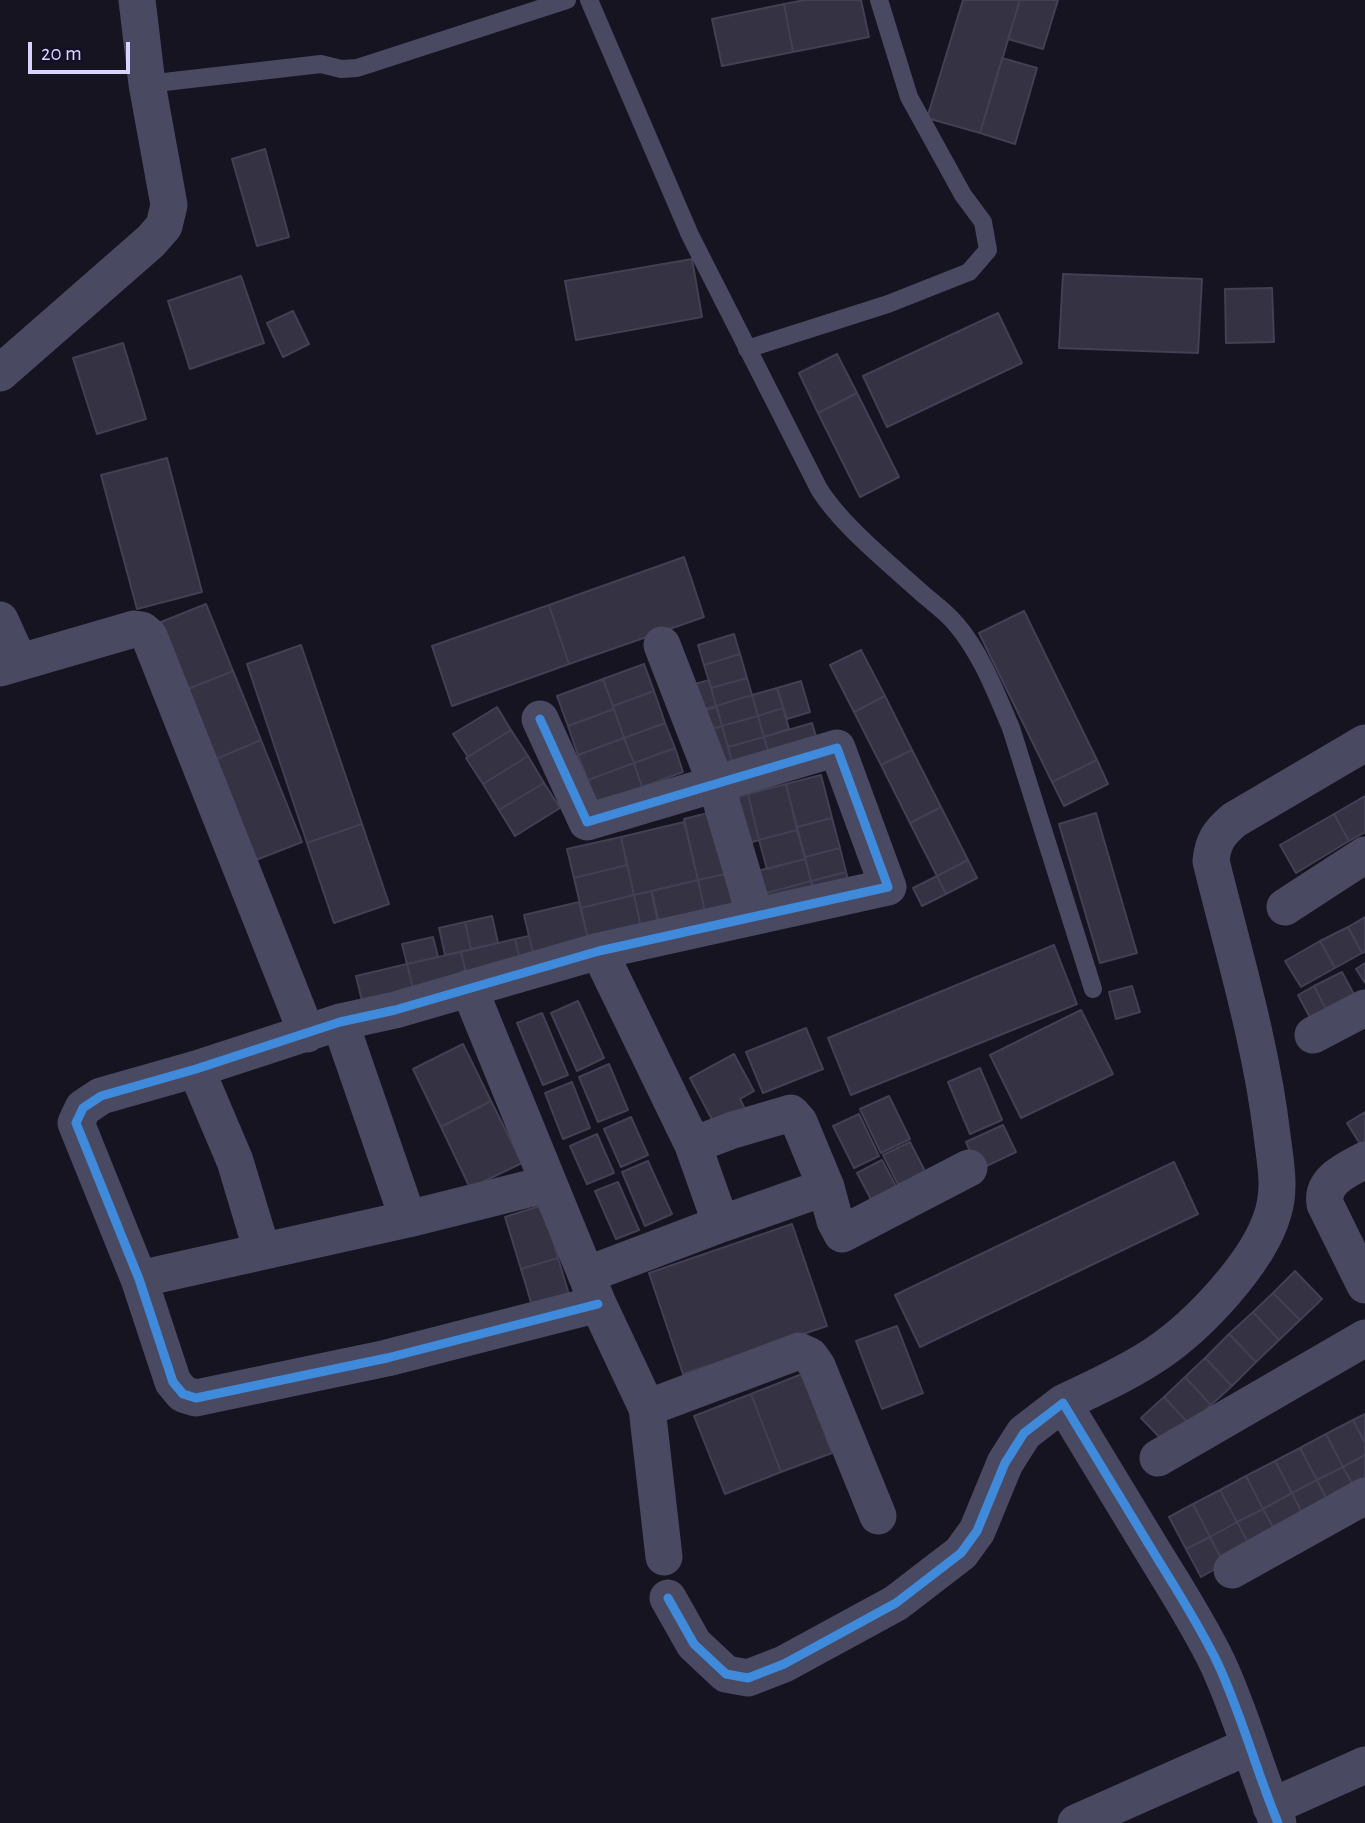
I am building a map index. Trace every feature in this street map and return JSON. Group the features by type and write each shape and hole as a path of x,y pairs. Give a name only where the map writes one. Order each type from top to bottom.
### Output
{"street":[{"path":"0,373 151,241 164,226 169,205 147,84 137,0"},
{"path":"0,620 10,665 134,629 142,630 149,636 408,1219"},
{"path":"662,645 716,784 755,916"},
{"path":"540,719 587,822 837,748 887,887 599,951 323,1028 101,1096 83,1108 76,1123 139,1279 173,1382 183,1394 196,1398 387,1358 592,1290 721,1224 826,1187"},
{"path":"668,1598 694,1644 726,1674 748,1678 785,1664 896,1603 961,1553 977,1531 1005,1463 1024,1433 1063,1403 1157,1354 1201,1317 1247,1264 1273,1215 1277,1175 1267,1092 1212,861 1212,846 1220,832 1234,820 1365,743"},
{"path":"1284,907 1365,855"},
{"path":"599,951 693,1145 721,1224"},
{"path":"469,989 592,1290 647,1408 664,1557"},
{"path":"1313,1035 1365,1008"},
{"path":"196,1069 235,1161 262,1251"},
{"path":"693,1145 791,1113 799,1122 842,1234 969,1168"},
{"path":"1365,1160 1328,1184 1324,1194 1325,1204 1365,1285"},
{"path":"139,1279 408,1219 548,1184"},
{"path":"1158,1458 1365,1338"},
{"path":"647,1408 799,1351 810,1356 817,1366 878,1516"},
{"path":"1063,1403 1175,1586 1217,1661 1243,1721 1249,1746 1275,1815 1365,1765"},
{"path":"1232,1570 1365,1496"},
{"path":"1076,1823 1249,1746"}],"lane":[{"path":"147,84 321,64 341,69 357,68 567,0"},
{"path":"589,0 690,234 828,503 954,622 967,638 988,678 1011,728 1093,989"},
{"path":"747,349 888,304 969,272 988,250 983,222 963,195 909,97 879,0"}],"building":[{"path":"805,0 861,0 869,37 793,52 784,4"},
{"path":"963,0 1020,0 980,133 927,118"},
{"path":"1020,0 1058,0 1043,49 1008,39"},
{"path":"784,4 793,52 722,66 712,19"},
{"path":"1002,58 1037,68 1015,144 980,133"},
{"path":"265,149 289,237 257,246 232,159"},
{"path":"692,259 702,317 576,340 565,281"},
{"path":"1063,274 1202,279 1198,353 1059,348"},
{"path":"241,276 264,343 190,369 168,301"},
{"path":"1272,288 1274,342 1226,343 1225,289"},
{"path":"293,311 309,344 283,357 267,323"},
{"path":"998,313 1022,363 887,427 863,376"},
{"path":"123,343 146,419 97,434 73,358"},
{"path":"837,354 857,393 818,413 799,373"},
{"path":"857,393 899,477 860,497 818,413"},
{"path":"167,458 202,592 137,609 101,475"},
{"path":"684,557 704,617 569,664 549,605"},
{"path":"206,604 233,671 188,689 161,622"},
{"path":"549,605 569,664 452,706 432,646"},
{"path":"1024,611 1097,760 1052,782 979,633"},
{"path":"734,634 740,654 704,665 698,645"},
{"path":"301,645 362,824 307,843 247,664"},
{"path":"861,650 885,696 854,712 830,665"},
{"path":"740,654 747,678 711,688 704,665"},
{"path":"644,664 654,691 613,706 603,679"},
{"path":"233,671 261,740 216,759 188,689"},
{"path":"747,678 752,695 716,706 711,688"},
{"path":"603,679 614,709 568,726 557,696"},
{"path":"709,680 716,706 695,712 688,686"},
{"path":"801,681 810,712 787,719 777,688"},
{"path":"777,688 783,708 758,716 752,695"},
{"path":"654,691 665,723 624,738 613,706"},
{"path":"752,695 758,716 722,726 716,706"},
{"path":"885,696 912,750 881,765 854,712"},
{"path":"497,707 511,730 468,757 453,734"},
{"path":"717,707 722,726 705,731 700,712"},
{"path":"783,708 789,729 764,737 758,716"},
{"path":"614,709 624,738 578,755 568,726"},
{"path":"758,716 764,737 728,747 722,726"},
{"path":"665,723 675,748 634,763 624,738"},
{"path":"812,723 817,740 769,754 764,737"},
{"path":"722,726 733,765 717,770 705,731"},
{"path":"511,730 528,756 483,784 466,758"},
{"path":"764,737 769,754 733,765 728,747"},
{"path":"624,738 634,763 588,780 578,755"},
{"path":"261,740 302,842 256,860 216,759"},
{"path":"675,748 683,772 642,787 634,763"},
{"path":"912,750 941,807 910,823 881,765"},
{"path":"528,756 544,783 499,810 483,784"},
{"path":"1097,760 1108,784 1064,806 1052,782"},
{"path":"634,763 642,787 596,803 588,780"},
{"path":"821,775 832,818 797,827 786,784"},
{"path":"544,783 560,808 515,836 499,810"},
{"path":"786,784 797,830 759,840 748,794"},
{"path":"748,794 759,840 745,844 734,798"},
{"path":"1365,796 1365,832 1349,841 1334,814"},
{"path":"941,807 968,860 937,876 910,823"},
{"path":"716,811 730,873 698,880 684,819"},
{"path":"1096,813 1137,953 1100,963 1059,824"},
{"path":"1334,814 1349,841 1296,873 1280,845"},
{"path":"832,818 840,848 805,857 797,827"},
{"path":"684,822 698,880 634,895 621,837"},
{"path":"362,824 389,904 334,923 307,843"},
{"path":"797,830 805,859 767,869 759,840"},
{"path":"621,837 627,865 574,878 567,849"},
{"path":"840,848 846,872 811,881 805,857"},
{"path":"805,859 811,881 763,894 757,871"},
{"path":"968,860 977,878 946,894 937,876"},
{"path":"627,865 634,895 581,908 574,878"},
{"path":"846,872 851,891 816,900 811,881"},
{"path":"730,873 741,919 708,926 698,880"},
{"path":"937,876 946,894 922,906 913,888"},
{"path":"698,880 708,926 662,937 652,891"},
{"path":"811,881 816,900 767,912 763,894"},
{"path":"651,891 660,932 643,936 634,895"},
{"path":"634,895 643,936 590,948 581,908"},
{"path":"579,902 590,948 535,961 524,915"},
{"path":"492,916 498,943 471,949 465,922"},
{"path":"1365,917 1365,952 1362,953 1348,927"},
{"path":"465,922 471,949 445,955 439,928"},
{"path":"1348,927 1362,953 1335,968 1320,941"},
{"path":"529,936 535,961 521,964 515,939"},
{"path":"433,937 438,957 407,964 402,944"},
{"path":"515,939 521,964 467,977 461,952"},
{"path":"1320,941 1335,968 1301,987 1285,961"},
{"path":"1054,945 1077,1004 851,1095 828,1038"},
{"path":"461,952 467,977 413,989 407,964"},
{"path":"1365,963 1365,983 1356,969"},
{"path":"407,964 413,989 362,1001 356,976"},
{"path":"1342,972 1358,1002 1330,1017 1314,986"},
{"path":"1132,986 1140,1012 1116,1019 1109,992"},
{"path":"1314,986 1330,1017 1314,1025 1298,995"},
{"path":"578,1001 604,1058 577,1071 551,1013"},
{"path":"1081,1010 1113,1074 1021,1118 990,1055"},
{"path":"542,1013 568,1075 543,1085 517,1023"},
{"path":"806,1028 823,1069 763,1093 746,1052"},
{"path":"463,1044 491,1101 441,1127 413,1069"},
{"path":"734,1054 754,1091 740,1099 747,1113 717,1129 690,1078"},
{"path":"609,1064 628,1110 598,1122 579,1077"},
{"path":"980,1068 1002,1120 970,1134 948,1082"},
{"path":"572,1082 590,1128 563,1139 545,1093"},
{"path":"889,1096 910,1139 881,1153 860,1109"},
{"path":"491,1101 522,1163 470,1188 441,1127"},
{"path":"1365,1112 1365,1152 1347,1123"},
{"path":"859,1114 879,1156 854,1168 833,1126"},
{"path":"631,1117 648,1155 621,1167 604,1129"},
{"path":"1003,1125 1016,1152 978,1170 966,1142"},
{"path":"597,1134 614,1173 587,1184 570,1146"},
{"path":"910,1142 929,1179 902,1192 883,1155"},
{"path":"882,1160 897,1188 872,1201 857,1173"},
{"path":"648,1161 672,1214 645,1226 622,1172"},
{"path":"1174,1162 1198,1214 920,1347 895,1295"},
{"path":"618,1182 639,1230 616,1239 595,1191"},
{"path":"543,1205 558,1258 521,1269 505,1217"},
{"path":"792,1224 827,1326 683,1374 649,1273"},
{"path":"558,1258 570,1298 533,1309 521,1269"},
{"path":"1295,1271 1322,1299 1300,1320 1273,1293"},
{"path":"1273,1293 1300,1320 1279,1340 1253,1312"},
{"path":"1253,1312 1279,1340 1256,1362 1229,1334"},
{"path":"897,1326 923,1393 882,1409 856,1341"},
{"path":"1229,1334 1256,1362 1232,1386 1205,1358"},
{"path":"1205,1358 1232,1386 1211,1405 1185,1377"},
{"path":"802,1374 832,1453 781,1472 751,1394"},
{"path":"1185,1377 1211,1405 1190,1425 1164,1397"},
{"path":"751,1394 781,1472 725,1494 694,1416"},
{"path":"1164,1397 1190,1425 1168,1446 1141,1418"},
{"path":"1365,1414 1365,1443 1353,1420"},
{"path":"1353,1420 1365,1443 1365,1455 1343,1467 1326,1434"},
{"path":"1326,1434 1343,1467 1317,1480 1300,1448"},
{"path":"1300,1448 1317,1480 1292,1493 1275,1461"},
{"path":"1365,1455 1365,1490 1358,1494 1343,1467"},
{"path":"1275,1461 1292,1493 1263,1509 1246,1476"},
{"path":"1343,1467 1358,1494 1331,1508 1317,1480"},
{"path":"1246,1476 1263,1509 1237,1522 1220,1490"},
{"path":"1317,1480 1331,1508 1306,1521 1292,1493"},
{"path":"1220,1490 1237,1522 1210,1537 1193,1504"},
{"path":"1292,1493 1306,1521 1278,1536 1263,1509"},
{"path":"1193,1504 1210,1537 1186,1549 1169,1517"},
{"path":"1263,1509 1278,1536 1252,1550 1237,1522"},
{"path":"1237,1522 1252,1550 1224,1564 1210,1537"},
{"path":"1210,1537 1224,1564 1201,1577 1186,1549"}],"cycle path":[{"path":"540,719 587,822 837,748 888,887 599,951 395,1010 340,1022 196,1069 101,1096 83,1108 76,1123 139,1279 173,1382 183,1394 196,1398 387,1358 598,1304"},
{"path":"668,1598 694,1644 726,1674 748,1678 784,1664 896,1603 961,1553 977,1531 1005,1463 1024,1433 1063,1403 1211,1650 1234,1703 1278,1823"}]}
